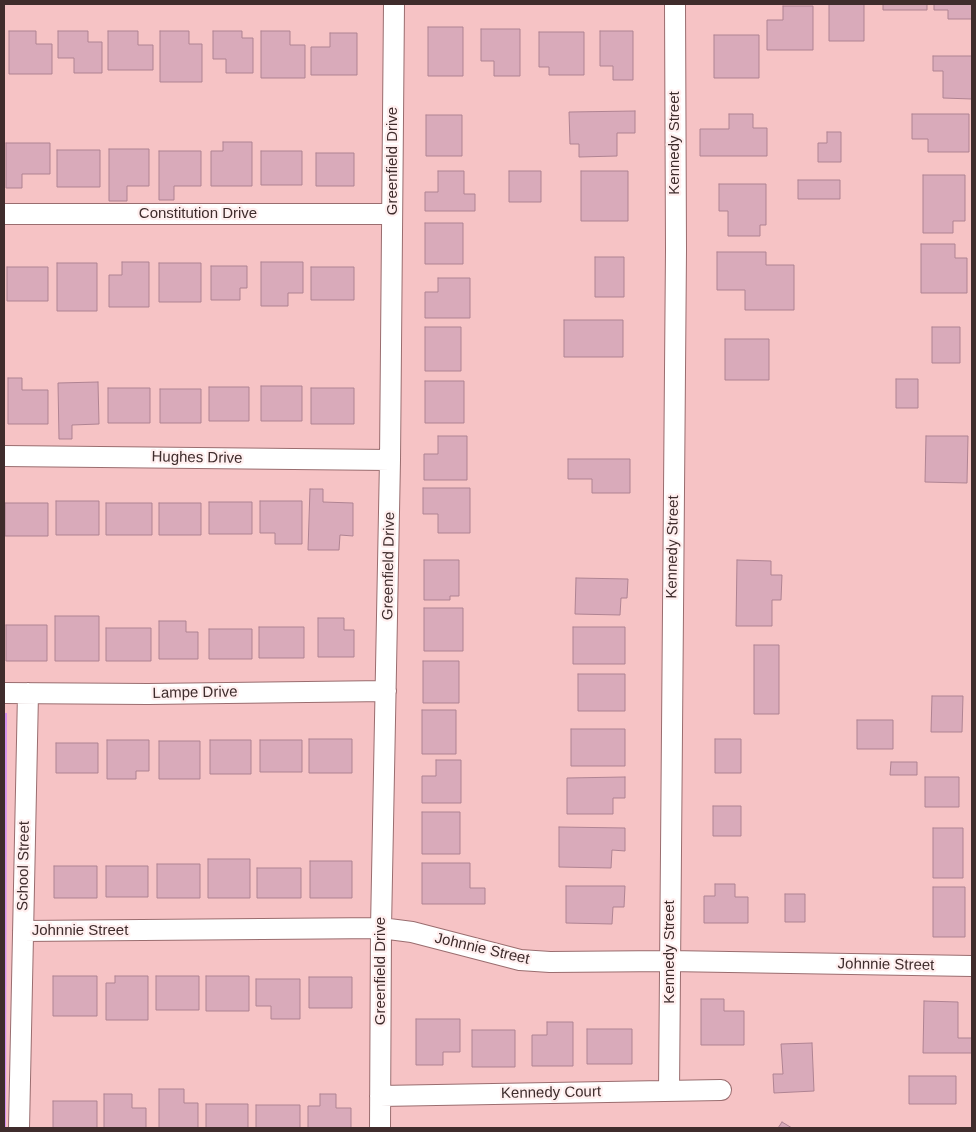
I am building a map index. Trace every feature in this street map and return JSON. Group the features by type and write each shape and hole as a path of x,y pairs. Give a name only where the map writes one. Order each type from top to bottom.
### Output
{"street":[{"name":"Greenfield Drive","path":"380,1128 381,928 390,460 394,4"},
{"name":"Kennedy Street","path":"669,1091 676,250 675,4"},
{"name":"Constitution Drive","path":"4,214 392,214"},
{"name":"Hughes Drive","path":"4,456 390,460"},
{"name":"Lampe Drive","path":"4,693 386,691"},
{"name":"School Street","path":"19,1128 28,693"},
{"name":"Johnnie Street","path":"23,931 381,928 412,932 520,960 550,962 669,961 972,966"},
{"name":"Kennedy Court","path":"380,1096 721,1090"}],"shaded area":[{"path":"4,713 7,713 6,1128 4,1128"}],"building":[{"path":"829,4 864,4 864,41 829,41"},
{"path":"883,4 927,4 927,10 883,10"},
{"path":"934,4 972,4 972,19 948,19 948,10 934,10"},
{"path":"783,6 813,6 813,50 767,50 767,20 783,20"},
{"path":"428,27 463,27 463,76 428,76"},
{"path":"481,29 520,29 520,76 494,76 494,61 481,61"},
{"path":"9,31 36,31 36,44 52,44 52,74 9,74"},
{"path":"58,31 88,31 88,42 102,42 102,73 74,73 74,58 58,58"},
{"path":"108,31 138,31 138,45 153,45 153,70 108,70"},
{"path":"160,31 189,31 189,44 202,44 202,82 160,82"},
{"path":"213,31 242,31 242,38 253,38 253,73 226,73 226,59 213,59"},
{"path":"261,31 290,31 290,45 305,45 305,78 261,78"},
{"path":"600,31 633,31 633,80 613,80 613,66 600,66"},
{"path":"539,32 584,32 584,75 549,75 549,67 539,67"},
{"path":"330,33 357,33 357,75 311,75 311,47 330,47"},
{"path":"714,35 759,35 759,78 714,78"},
{"path":"933,56 972,56 972,99 943,98 943,71 933,71"},
{"path":"635,111 635,133 617,133 617,156 579,157 579,144 570,144 569,112"},
{"path":"729,114 753,114 753,128 767,128 767,156 700,156 700,129 729,129"},
{"path":"912,114 969,114 969,152 928,152 928,139 912,139"},
{"path":"426,115 462,115 462,156 426,156"},
{"path":"827,132 841,132 841,162 818,162 818,143 827,143"},
{"path":"223,142 252,142 252,186 211,186 211,151 223,151"},
{"path":"6,143 50,143 50,174 22,174 22,188 6,188"},
{"path":"109,149 149,149 149,186 127,186 127,201 109,201"},
{"path":"57,150 100,150 100,187 57,187"},
{"path":"159,151 201,151 201,186 174,186 174,200 159,200"},
{"path":"261,151 302,151 302,185 261,185"},
{"path":"316,153 354,153 354,186 316,186"},
{"path":"438,171 464,171 464,194 475,194 475,211 425,211 425,192 438,192"},
{"path":"509,171 541,171 541,202 509,202"},
{"path":"581,171 628,171 628,221 581,221"},
{"path":"923,175 965,175 965,221 953,221 953,233 923,233"},
{"path":"798,180 840,180 840,199 798,199"},
{"path":"719,184 766,184 766,225 760,225 760,236 728,236 728,211 719,211"},
{"path":"425,223 463,223 463,264 425,264"},
{"path":"921,244 955,244 955,258 967,258 967,293 921,293"},
{"path":"717,252 766,252 766,265 794,265 794,310 745,310 745,290 717,290"},
{"path":"595,257 624,257 624,297 595,297"},
{"path":"122,262 149,262 149,307 109,307 109,275 122,275"},
{"path":"261,262 303,262 303,293 288,293 288,306 261,306"},
{"path":"57,263 97,263 97,311 57,311"},
{"path":"159,263 201,263 201,302 159,302"},
{"path":"211,266 247,266 247,288 240,288 240,300 211,300"},
{"path":"7,267 48,267 48,301 7,301"},
{"path":"311,267 354,267 354,300 311,300"},
{"path":"438,278 470,278 470,318 425,318 425,292 438,292"},
{"path":"564,320 623,320 623,357 564,357"},
{"path":"425,327 461,327 461,371 425,371"},
{"path":"932,327 960,327 960,363 932,363"},
{"path":"725,339 769,339 769,380 725,380"},
{"path":"8,378 22,378 22,390 48,390 48,424 8,424"},
{"path":"896,379 918,379 918,408 896,408"},
{"path":"425,381 464,381 464,423 425,423"},
{"path":"98,382 99,424 72,425 72,439 59,439 58,383"},
{"path":"261,386 302,386 302,421 261,421"},
{"path":"209,387 249,387 249,421 209,421"},
{"path":"108,388 150,388 150,423 108,423"},
{"path":"311,388 354,388 354,424 311,424"},
{"path":"160,389 201,389 201,423 160,423"},
{"path":"438,436 467,436 467,480 424,480 424,454 438,454"},
{"path":"926,436 968,436 967,483 925,482"},
{"path":"568,459 630,459 630,493 592,493 592,479 568,479"},
{"path":"423,488 470,488 470,533 438,533 438,514 423,514"},
{"path":"310,489 323,489 323,502 353,503 353,536 340,535 339,550 308,550"},
{"path":"56,501 99,501 99,535 56,535"},
{"path":"260,501 302,501 302,544 275,544 275,533 260,533"},
{"path":"209,502 252,502 252,534 209,534"},
{"path":"5,503 48,503 48,536 5,536"},
{"path":"106,503 152,503 152,535 106,535"},
{"path":"159,503 201,503 201,535 159,535"},
{"path":"424,560 459,560 459,596 450,596 450,600 424,600"},
{"path":"737,560 771,561 771,575 782,575 781,600 772,600 772,626 736,626"},
{"path":"576,578 628,579 627,598 621,598 620,615 575,614"},
{"path":"424,608 463,608 463,651 424,651"},
{"path":"55,616 99,616 99,661 55,661"},
{"path":"318,618 344,618 344,630 354,630 354,657 318,657"},
{"path":"159,621 186,621 186,632 198,632 198,659 159,659"},
{"path":"6,625 47,625 47,661 6,661"},
{"path":"259,627 304,627 304,658 259,658"},
{"path":"573,627 625,627 625,664 573,664"},
{"path":"106,628 151,628 151,661 106,661"},
{"path":"209,629 252,629 252,659 209,659"},
{"path":"754,645 779,645 779,714 754,714"},
{"path":"423,661 459,661 459,703 423,703"},
{"path":"578,674 625,674 625,711 578,711"},
{"path":"932,696 963,696 962,732 931,732"},
{"path":"422,710 456,710 456,754 422,754"},
{"path":"857,720 893,720 893,749 857,749"},
{"path":"571,729 625,729 625,766 571,766"},
{"path":"309,739 352,739 352,773 309,773"},
{"path":"715,739 741,739 741,773 715,773"},
{"path":"107,740 149,740 149,771 136,771 136,779 107,779"},
{"path":"210,740 251,740 251,774 210,774"},
{"path":"260,740 302,740 302,772 260,772"},
{"path":"159,741 200,741 200,779 159,779"},
{"path":"56,743 98,743 98,773 56,773"},
{"path":"436,760 461,760 461,803 422,803 422,776 436,776"},
{"path":"891,762 917,762 917,775 890,775"},
{"path":"625,777 625,798 613,798 613,814 567,814 567,778"},
{"path":"925,777 959,777 959,807 925,807"},
{"path":"713,806 741,806 741,836 713,836"},
{"path":"422,812 460,812 460,854 422,854"},
{"path":"559,827 625,828 625,851 612,850 611,868 559,867"},
{"path":"933,828 963,828 963,878 933,878"},
{"path":"208,859 250,859 250,898 208,898"},
{"path":"310,861 352,861 352,898 310,898"},
{"path":"422,863 470,863 470,888 485,888 485,904 422,904"},
{"path":"157,864 200,864 200,898 157,898"},
{"path":"54,866 97,866 97,898 54,898"},
{"path":"106,866 148,866 148,897 106,897"},
{"path":"257,868 301,868 301,898 257,898"},
{"path":"715,884 735,884 735,897 748,897 748,923 704,923 704,896 715,896"},
{"path":"566,886 625,886 624,907 613,907 612,924 566,923"},
{"path":"933,887 965,887 965,937 933,937"},
{"path":"785,894 805,894 805,922 785,922"},
{"path":"53,976 97,976 97,1016 53,1016"},
{"path":"115,976 148,976 148,1020 106,1020 106,983 115,983"},
{"path":"156,976 199,976 199,1010 156,1010"},
{"path":"206,976 249,976 249,1011 206,1011"},
{"path":"309,977 352,977 352,1008 309,1008"},
{"path":"256,979 300,979 300,1019 271,1019 271,1006 256,1006"},
{"path":"701,999 724,999 724,1011 744,1011 744,1045 701,1045"},
{"path":"924,1001 958,1002 958,1038 972,1038 972,1053 923,1053"},
{"path":"416,1019 460,1019 460,1052 443,1052 443,1065 416,1065"},
{"path":"547,1022 573,1022 573,1066 532,1066 532,1035 547,1035"},
{"path":"587,1029 632,1029 632,1064 587,1064"},
{"path":"472,1030 515,1030 515,1067 472,1067"},
{"path":"812,1043 814,1091 774,1093 773,1074 783,1074 781,1044"},
{"path":"909,1076 956,1076 956,1104 909,1104"},
{"path":"159,1089 184,1089 184,1103 198,1103 198,1128 159,1128"},
{"path":"104,1094 132,1094 132,1108 146,1108 146,1128 104,1128"},
{"path":"320,1094 336,1094 336,1108 351,1108 351,1128 308,1128 308,1106 320,1106"},
{"path":"53,1101 97,1101 97,1128 53,1128"},
{"path":"206,1104 248,1104 248,1128 206,1128"},
{"path":"256,1105 300,1105 300,1128 256,1128"},
{"path":"782,1122 792,1128 778,1128"}]}
